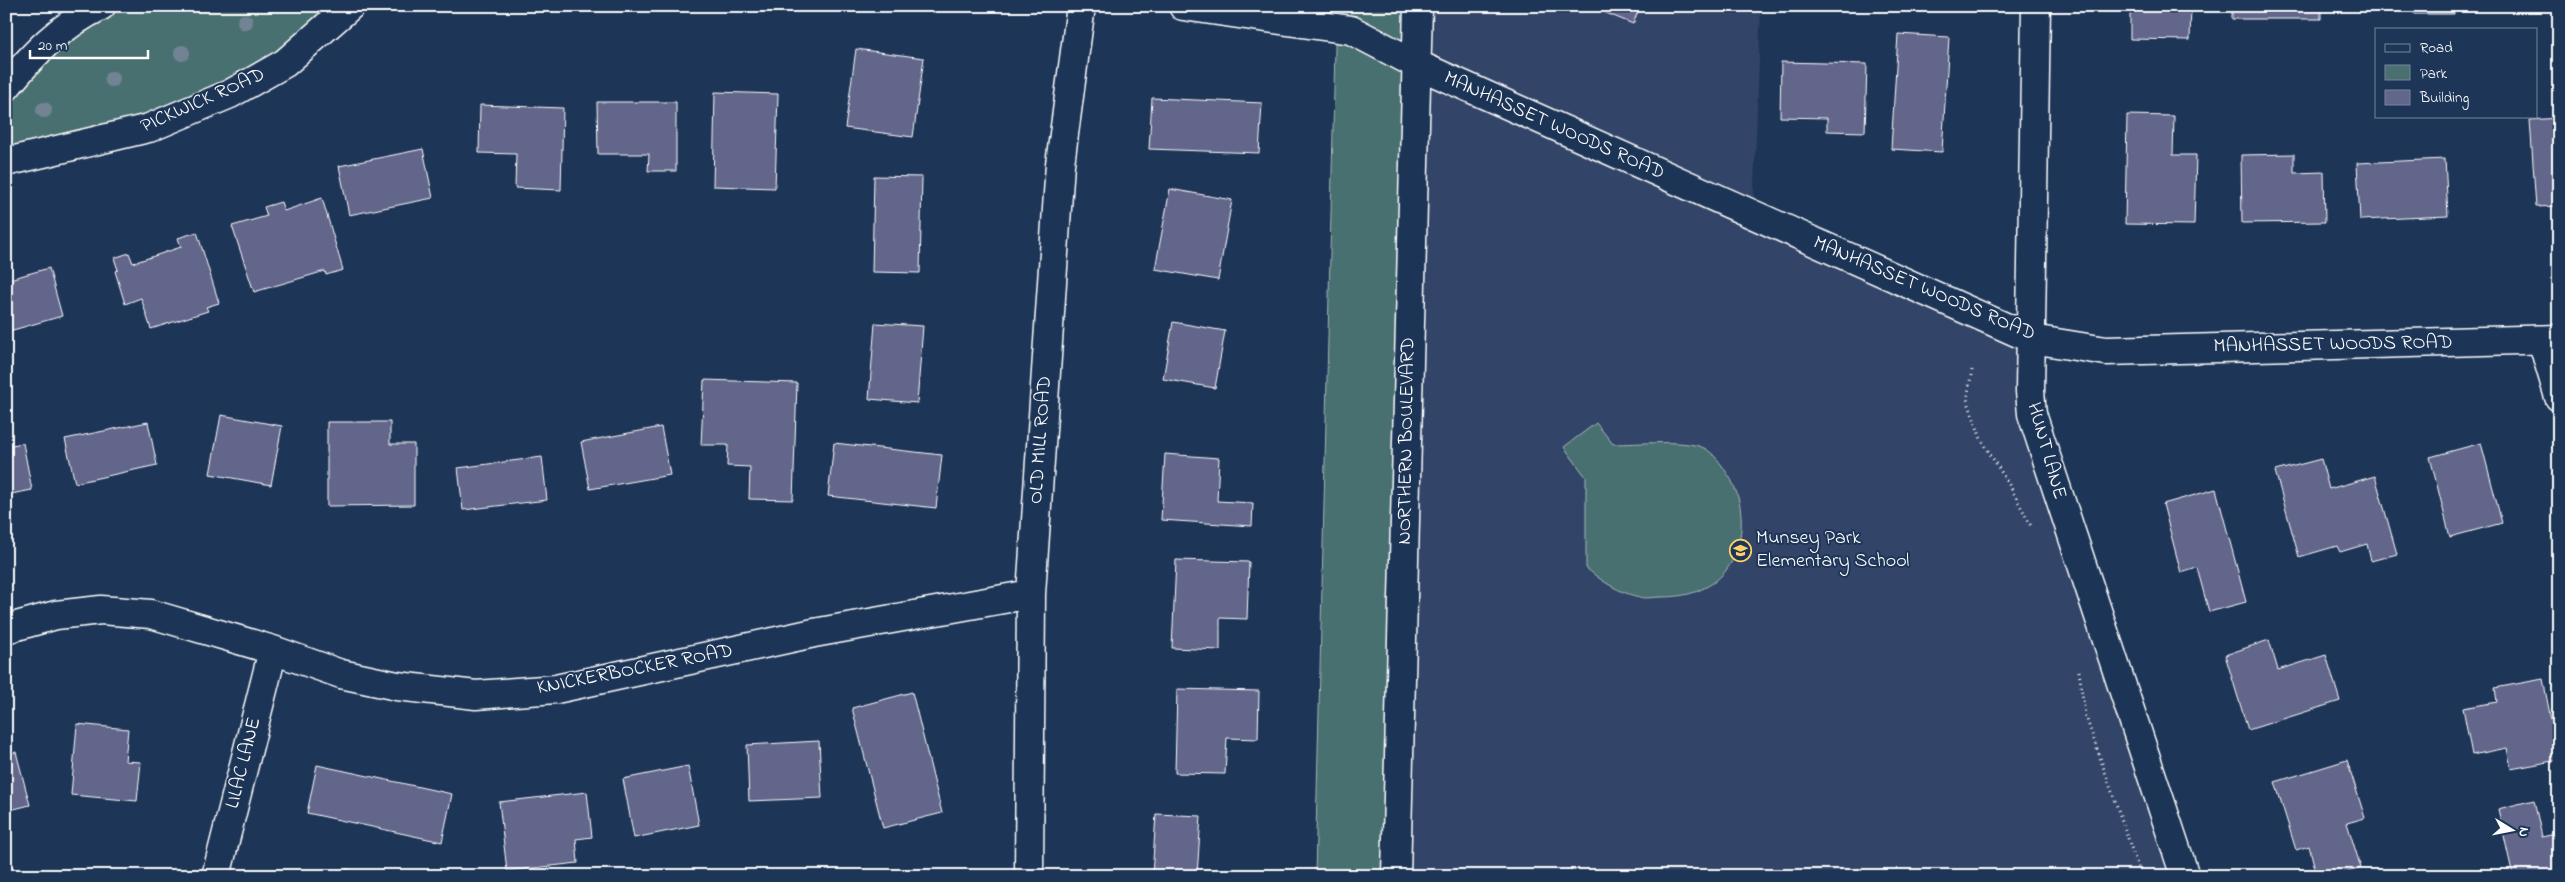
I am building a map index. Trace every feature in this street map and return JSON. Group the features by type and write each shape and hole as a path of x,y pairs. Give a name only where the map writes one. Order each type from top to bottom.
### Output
{"street":[{"path":"6,87 38,50 76,18 101,6"},
{"name":"PICKWICK ROAD","path":"6,162 149,128 230,94 285,63 350,6"},
{"name":"OLD MILL ROAD","path":"1028,876 1031,594 1060,164 1081,6"},
{"path":"1183,6 1352,30 1416,64"},
{"name":"NORTHERN BOULEVARD","path":"1396,876 1418,6"},
{"name":"HUNT LANE","path":"2036,6 2031,403 2036,428 2185,876"},
{"name":"MANHASSET WOODS ROAD","path":"1416,64 2032,338 2076,348 2106,351 2550,340"},
{"path":"2550,340 2559,397"},
{"name":"KNICKERBOCKER ROAD","path":"6,630 56,615 109,611 151,614 273,650 341,674 397,686 476,694 556,689 814,633 1031,594"},
{"name":"LILAC LANE","path":"216,876 273,650"}],"path":[{"path":"1972,370 1967,399 1982,439 2033,530"},
{"path":"2077,662 2085,714 2141,876"}],"shaded area":[{"name":"Munsey Park Elementary School","path":"1418,6 1761,6 1753,215 2032,339 2030,382 2185,876 1396,876"}],"green space":[{"path":"101,6 350,6 230,94 6,162 6,87"},
{"path":"1336,6 1418,6 1396,876 1315,876"},
{"path":"1596,423 1613,444 1673,443 1696,445 1708,450 1720,462 1735,487 1741,520 1740,537 1736,553 1728,568 1717,580 1702,589 1688,594 1672,597 1644,598 1617,589 1586,568 1586,477 1564,447"}],"building":[{"path":"1589,6 1640,6 1633,24"},
{"path":"2130,6 2191,6 2190,40 2130,39"},
{"path":"2232,6 2321,6 2321,19 2232,19"},
{"path":"2414,6 2454,6 2454,14 2414,14"},
{"path":"1898,34 1949,37 1942,152 1891,149"},
{"path":"856,49 924,58 913,137 845,128"},
{"path":"1781,62 1867,64 1865,132 1827,131 1827,118 1780,117"},
{"path":"715,92 778,94 775,188 713,186"},
{"path":"1152,98 1262,103 1259,153 1149,149"},
{"path":"597,102 676,102 676,171 648,171 649,154 598,154"},
{"path":"480,105 563,108 561,190 515,188 516,154 479,153"},
{"path":"2127,115 2174,116 2173,155 2196,155 2194,225 2125,224"},
{"path":"2559,118 2559,206 2536,207 2530,120"},
{"path":"423,149 433,198 349,215 339,166"},
{"path":"2294,154 2294,173 2324,172 2325,222 2242,223 2241,155"},
{"path":"2445,159 2448,216 2360,220 2357,163"},
{"path":"874,176 922,177 920,273 872,272"},
{"path":"1170,189 1232,200 1218,280 1155,269"},
{"path":"322,198 343,270 326,275 325,271 254,292 232,226 267,216 264,207 281,202 284,211"},
{"path":"197,232 219,303 206,307 208,311 151,329 141,298 125,304 115,271 118,270 114,258 129,253 133,263 181,247 178,238"},
{"path":"49,268 62,316 6,332 6,280"},
{"path":"1173,322 1225,331 1215,388 1163,379"},
{"path":"875,323 923,326 917,403 869,399"},
{"path":"704,380 797,383 793,500 749,499 750,467 727,466 728,445 701,445"},
{"path":"221,415 282,426 271,485 210,474"},
{"path":"148,422 157,465 75,483 65,439"},
{"path":"327,422 390,422 390,444 414,444 414,505 327,506"},
{"path":"661,427 670,475 590,489 581,442"},
{"path":"23,443 32,490 6,495 6,446"},
{"path":"834,443 942,455 936,508 828,496"},
{"path":"2481,443 2502,523 2450,537 2430,457"},
{"path":"1165,454 1219,458 1217,501 1253,503 1252,526 1161,520"},
{"path":"542,457 547,500 463,510 458,468"},
{"path":"2321,459 2329,489 2375,476 2397,554 2371,561 2367,544 2340,552 2337,546 2299,557 2275,471"},
{"path":"2216,489 2246,602 2209,612 2197,568 2181,573 2163,504"},
{"path":"1176,560 1249,562 1247,619 1220,618 1220,650 1172,648"},
{"path":"2269,640 2278,670 2326,655 2340,701 2248,730 2225,655"},
{"path":"2543,679 2559,760 2511,769 2507,748 2472,755 2463,708 2497,702 2495,688"},
{"path":"1177,689 1259,691 1258,739 1227,738 1225,774 1175,773"},
{"path":"912,692 942,813 883,828 852,708"},
{"path":"77,724 128,729 125,761 141,762 137,801 71,795"},
{"path":"819,741 822,798 749,801 747,745"},
{"path":"16,752 30,805 6,811 6,755"},
{"path":"2347,760 2365,818 2347,823 2361,868 2335,876 2317,876 2309,846 2296,850 2275,782"},
{"path":"317,765 452,794 442,842 307,813"},
{"path":"688,766 699,825 634,838 623,779"},
{"path":"587,792 592,837 576,839 578,863 507,871 499,802"},
{"path":"2534,800 2542,837 2559,833 2559,876 2513,876 2498,809"},
{"path":"1156,814 1201,816 1197,876 1152,876"},
{"path":"346,869 376,876 345,876"}],"place":[{"name":"Munsey Park Elementary School","path":"1740,550"}]}
